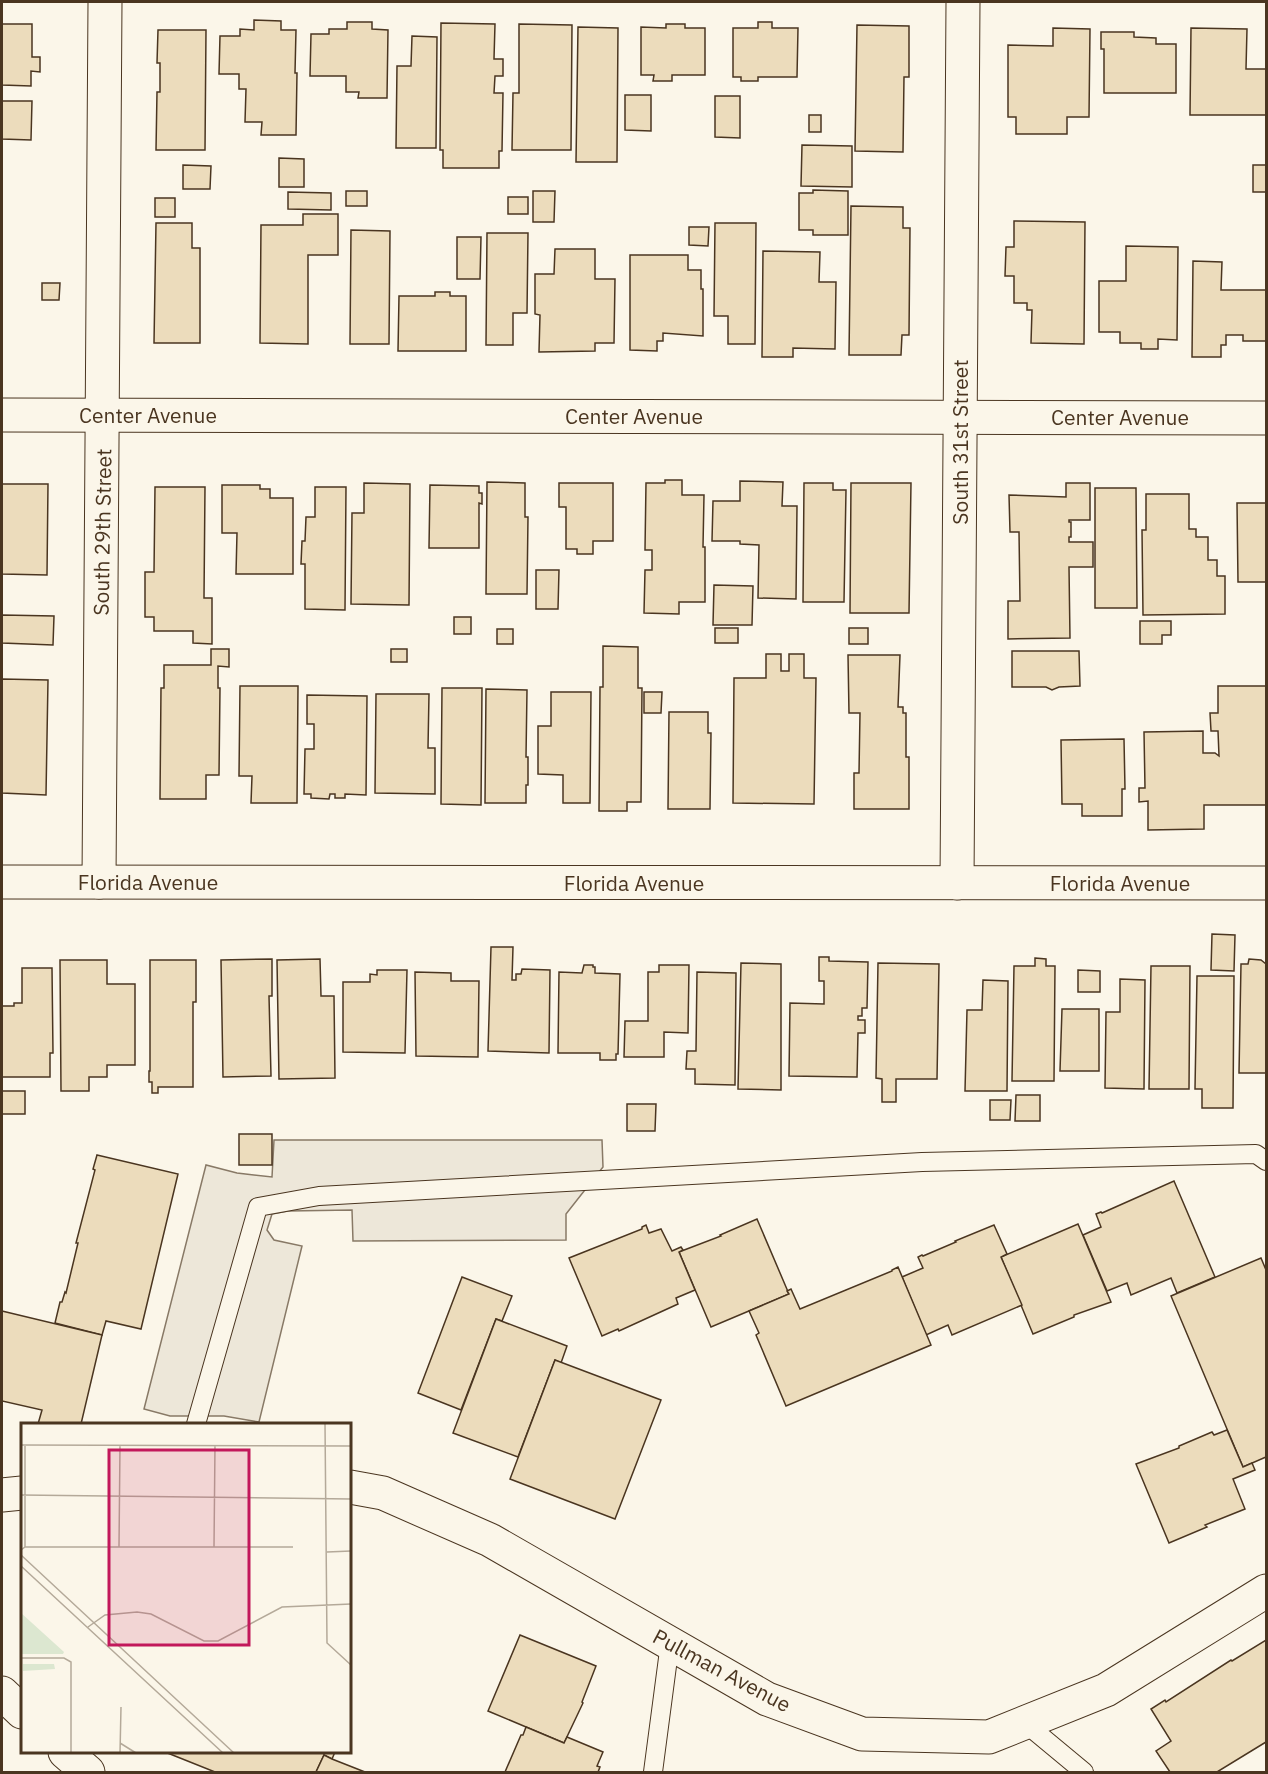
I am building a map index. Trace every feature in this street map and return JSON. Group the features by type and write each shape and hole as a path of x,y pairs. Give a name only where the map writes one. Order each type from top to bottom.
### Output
{"street":[{"name":"South 29th Street","path":"99,882 104,415 105,2"},
{"name":"South 31st Street","path":"957,883 963,2"},
{"name":"Center Avenue","path":"2,415 1266,418"},
{"name":"Florida Avenue","path":"2,882 1266,883"},
{"name":"Pullman Avenue","path":"351,1487 382,1493 490,1540 767,1699 862,1734 989,1737 1106,1690 1266,1591"},
{"path":"2,1495 21,1493"},
{"path":"2,1692 21,1711"},
{"path":"66,1753 88,1773"}],"lane":[{"path":"197,1423 258,1207 319,1196 922,1162 1257,1154 1266,1161"},
{"path":"653,1773 670,1643"},
{"path":"1025,1723 1084,1773"}],"shaded area":[{"path":"274,1140 602,1140 603,1167 566,1214 566,1240 353,1241 352,1210 288,1211 272,1214 267,1230 274,1240 302,1246 259,1422 224,1416 170,1416 144,1409 206,1165 237,1173 272,1177"}],"building":[{"path":"254,20 281,21 281,30 296,30 296,135 261,135 262,122 245,122 246,89 239,89 239,74 219,74 220,36 240,36 240,29 254,30"},
{"path":"347,22 372,22 372,29 388,30 387,98 358,98 359,92 346,92 346,76 310,76 311,34 329,34 329,29 347,29"},
{"path":"758,22 772,22 772,28 798,28 797,77 758,77 758,81 741,81 741,77 733,77 733,28 758,28"},
{"path":"441,23 495,24 494,59 503,59 503,76 495,76 494,93 503,93 502,151 499,151 499,168 443,168 443,150 440,150"},
{"path":"2,24 32,24 32,57 40,57 40,72 31,71 31,86 2,85"},
{"path":"519,24 572,25 571,150 512,150 513,93 519,93"},
{"path":"666,24 685,24 685,28 705,28 705,75 672,75 672,81 653,81 654,75 641,75 641,27 666,28"},
{"path":"857,25 909,26 909,77 904,77 903,152 855,151"},
{"path":"578,27 618,28 617,162 576,162"},
{"path":"1053,28 1090,29 1089,117 1067,117 1067,134 1016,134 1016,117 1008,117 1008,45 1053,46"},
{"path":"1191,28 1247,29 1246,69 1266,69 1266,115 1190,115"},
{"path":"158,30 206,30 205,150 156,150 157,92 160,92 160,63 157,63"},
{"path":"1101,32 1134,32 1134,37 1156,38 1156,44 1176,44 1176,93 1104,93 1104,49 1101,49"},
{"path":"412,36 437,37 436,148 396,148 397,66 411,66"},
{"path":"625,95 651,95 651,131 625,130"},
{"path":"715,96 740,96 740,138 715,137"},
{"path":"2,101 32,101 31,140 2,139"},
{"path":"809,115 821,115 821,132 809,132"},
{"path":"802,145 852,146 852,187 801,186"},
{"path":"279,158 304,159 304,187 279,187"},
{"path":"183,165 211,166 210,189 183,189"},
{"path":"1253,165 1266,165 1266,192 1253,192"},
{"path":"813,190 848,191 848,235 813,235 813,230 799,230 799,193 813,193"},
{"path":"346,191 367,191 367,206 346,206"},
{"path":"533,191 555,191 554,222 533,222"},
{"path":"288,192 331,193 331,210 288,209"},
{"path":"508,197 528,197 528,214 508,214"},
{"path":"155,198 175,198 175,217 155,217"},
{"path":"851,206 903,207 903,228 910,228 909,335 902,335 901,355 849,355"},
{"path":"303,214 338,214 338,255 308,255 308,344 260,343 261,225 303,225"},
{"path":"1014,221 1085,222 1084,344 1031,343 1032,310 1027,310 1027,303 1014,303 1014,276 1005,276 1006,247 1014,247"},
{"path":"156,223 192,223 192,248 200,248 200,343 154,343"},
{"path":"715,223 756,223 755,344 728,344 728,316 714,316"},
{"path":"689,227 709,227 708,246 689,245"},
{"path":"351,230 390,231 389,344 350,344"},
{"path":"487,233 528,233 527,313 513,313 513,345 486,345"},
{"path":"457,237 481,237 480,279 457,279"},
{"path":"1126,246 1178,247 1177,340 1158,339 1158,349 1141,349 1141,343 1120,343 1120,332 1099,332 1099,281 1126,281"},
{"path":"555,249 595,249 595,279 615,279 614,343 595,343 595,351 539,352 540,315 535,314 535,274 554,274"},
{"path":"763,251 820,252 819,282 836,282 835,349 793,348 793,357 762,357"},
{"path":"630,255 688,255 688,270 701,270 703,336 663,333 663,341 657,341 657,351 630,350"},
{"path":"1193,261 1222,262 1221,290 1266,290 1266,341 1243,341 1243,335 1226,335 1226,345 1221,345 1221,357 1192,357"},
{"path":"42,283 60,283 59,300 42,300"},
{"path":"435,292 450,292 450,296 466,296 466,351 398,351 399,296 435,296"},
{"path":"665,480 682,480 682,495 704,495 705,602 679,602 679,614 644,613 645,570 652,570 652,550 645,550 646,483 665,483"},
{"path":"740,481 783,482 782,506 797,506 796,599 758,598 759,545 740,544 740,541 712,541 713,501 740,501"},
{"path":"487,482 525,483 525,517 528,517 527,594 486,594"},
{"path":"364,483 410,484 409,605 351,604 352,513 364,513"},
{"path":"559,483 613,483 613,541 593,541 593,554 577,554 577,549 566,549 566,507 559,507"},
{"path":"804,483 833,483 833,490 846,490 844,602 803,602"},
{"path":"851,483 911,483 909,613 850,613"},
{"path":"1066,483 1090,483 1090,520 1069,520 1071,537 1069,537 1069,542 1093,542 1093,567 1069,567 1070,638 1008,639 1008,601 1020,601 1019,532 1010,532 1009,495 1066,497"},
{"path":"2,484 48,484 47,575 2,574"},
{"path":"222,485 260,485 260,489 270,489 270,498 293,498 293,574 236,574 237,533 222,533"},
{"path":"430,485 479,486 479,493 482,493 482,504 479,503 479,548 429,548"},
{"path":"155,487 205,487 204,598 212,598 212,644 193,643 193,631 154,631 154,617 145,617 145,572 154,572"},
{"path":"315,487 346,487 345,610 305,609 305,564 301,564 302,541 305,541 306,517 315,517"},
{"path":"1095,488 1136,488 1137,608 1095,608"},
{"path":"1146,494 1189,494 1189,529 1196,529 1196,537 1208,537 1208,560 1217,560 1217,576 1225,576 1225,614 1143,615 1142,530 1146,530"},
{"path":"1237,503 1266,503 1266,582 1238,582"},
{"path":"536,570 559,570 558,609 536,609"},
{"path":"714,585 753,586 752,625 713,625"},
{"path":"2,615 54,616 53,645 2,643"},
{"path":"454,617 471,617 471,634 454,634"},
{"path":"1140,621 1171,621 1171,635 1162,635 1162,644 1140,644"},
{"path":"715,628 738,628 738,643 715,643"},
{"path":"849,628 868,628 868,644 849,644"},
{"path":"497,629 513,629 513,644 497,644"},
{"path":"603,646 638,647 638,688 642,688 641,802 627,802 627,811 599,811 600,687 603,687"},
{"path":"211,649 229,649 229,667 218,666 219,775 206,775 206,799 160,799 161,688 164,688 164,665 211,665"},
{"path":"391,649 407,649 407,662 391,662"},
{"path":"1012,651 1079,651 1080,686 1059,687 1052,690 1046,687 1012,687"},
{"path":"766,654 781,654 781,671 789,671 789,654 804,654 804,678 816,678 814,804 733,803 734,678 766,678"},
{"path":"848,655 900,655 898,707 903,707 903,713 906,713 909,809 854,809 854,773 859,773 860,713 849,713"},
{"path":"2,679 48,680 46,795 2,793"},
{"path":"240,686 298,686 297,803 251,803 252,776 239,776"},
{"path":"1218,686 1266,686 1266,805 1204,805 1204,829 1148,830 1148,801 1139,802 1139,788 1145,788 1144,732 1203,731 1203,753 1215,753 1219,756 1218,731 1211,731 1210,713 1218,713"},
{"path":"442,688 482,688 481,805 441,804"},
{"path":"486,689 527,690 528,785 526,785 526,803 485,803"},
{"path":"551,692 591,692 590,803 563,803 563,775 538,774 538,726 551,726"},
{"path":"644,692 662,692 661,713 644,713"},
{"path":"376,694 429,694 428,748 435,748 435,794 375,793"},
{"path":"307,695 367,696 366,795 345,794 345,798 335,798 335,794 330,794 329,799 311,798 311,794 304,794 305,749 314,749 314,724 307,724"},
{"path":"669,712 708,712 708,733 711,733 710,809 668,809"},
{"path":"1124,739 1125,789 1122,789 1122,816 1082,816 1082,804 1062,804 1061,740"},
{"path":"1212,934 1235,935 1234,971 1211,970"},
{"path":"491,947 513,947 512,980 516,980 516,974 521,974 522,969 550,970 549,1053 488,1051"},
{"path":"819,957 829,957 829,961 868,962 867,1008 862,1008 862,1016 858,1016 858,1020 865,1020 865,1033 858,1033 857,1077 789,1076 790,1003 824,1004 824,981 819,981"},
{"path":"1035,958 1046,959 1046,966 1055,966 1054,1081 1012,1081 1014,966 1035,966"},
{"path":"272,959 272,996 269,996 271,1076 223,1077 221,960"},
{"path":"320,959 321,996 334,996 335,1078 279,1079 277,960"},
{"path":"1249,959 1261,960 1266,964 1266,1073 1239,1073 1241,964 1248,964"},
{"path":"60,960 107,960 107,984 135,984 135,1065 107,1065 107,1077 89,1077 89,1091 61,1091"},
{"path":"150,960 196,960 196,1002 193,1002 193,1087 158,1087 158,1093 152,1093 152,1082 149,1082"},
{"path":"741,963 781,964 781,1090 738,1089"},
{"path":"878,963 939,964 937,1079 896,1079 896,1102 882,1102 882,1079 876,1078"},
{"path":"584,965 593,965 595,973 620,974 616,1060 600,1060 600,1053 558,1053 559,972 582,973"},
{"path":"659,965 689,965 688,1033 664,1032 664,1057 624,1057 625,1021 648,1021 648,972 659,972"},
{"path":"1151,966 1190,966 1189,1089 1149,1089"},
{"path":"22,968 52,968 53,1053 50,1053 50,1077 2,1077 2,1006 22,1003"},
{"path":"377,970 407,970 405,1053 343,1052 343,982 370,982 370,974 377,975"},
{"path":"1078,970 1100,971 1100,992 1078,992"},
{"path":"415,972 451,973 451,981 479,981 478,1057 416,1056"},
{"path":"697,972 736,973 735,1085 695,1084 695,1069 686,1069 687,1051 696,1051"},
{"path":"1197,976 1234,976 1233,1108 1202,1108 1202,1089 1195,1089"},
{"path":"1120,979 1145,980 1144,1089 1105,1088 1106,1012 1120,1012"},
{"path":"983,980 1008,981 1007,1091 965,1091 967,1010 982,1010"},
{"path":"1062,1009 1099,1009 1099,1071 1060,1071"},
{"path":"2,1091 25,1091 25,1114 2,1114"},
{"path":"1016,1095 1040,1095 1040,1121 1015,1121"},
{"path":"990,1100 1011,1100 1010,1120 990,1120"},
{"path":"627,1104 656,1104 655,1131 627,1131"},
{"path":"239,1134 272,1134 272,1165 239,1165"},
{"path":"97,1155 178,1174 141,1329 106,1321 102,1335 55,1323 60,1302 66,1293"},
{"path":"1174,1181 1215,1277 1177,1293 1171,1278 1131,1295 1127,1283 1107,1291 1083,1235 1101,1227 1096,1214"},
{"path":"757,1219 789,1294 711,1327 679,1252"},
{"path":"1078,1224 1111,1302 1074,1315 1074,1317 1033,1334 1001,1257"},
{"path":"646,1225 649,1233 661,1229 672,1251 681,1247 683,1250 679,1252 695,1290 676,1298 678,1304 619,1331 618,1329 602,1336 569,1258 642,1229"},
{"path":"994,1225 1007,1254 1001,1257 1022,1305 952,1335 948,1325 926,1335 902,1277 923,1268 918,1257"},
{"path":"1261,1258 1266,1270 1266,1457 1243,1467 1171,1296"},
{"path":"898,1267 931,1345 786,1406 756,1335 759,1333 749,1311 789,1294 787,1291 791,1289 800,1309"},
{"path":"462,1277 512,1296 502,1321 496,1319 461,1410 418,1393"},
{"path":"2,1311 102,1335 81,1423 38,1423 42,1410 2,1401"},
{"path":"496,1319 567,1346 561,1363 555,1360 518,1457 453,1433"},
{"path":"555,1360 661,1400 615,1519 510,1479"},
{"path":"1227,1430 1243,1467 1252,1463 1255,1470 1233,1479 1245,1509 1169,1543 1136,1464 1179,1448 1212,1432 1214,1435"},
{"path":"520,1635 596,1666 583,1703 564,1743 488,1711"},
{"path":"1266,1640 1266,1742 1217,1772 1170,1772 1156,1751 1171,1741 1151,1709"},
{"path":"526,1727 564,1743 567,1737 603,1752 597,1766 600,1767 598,1772 505,1772"},
{"path":"168,1753 335,1753 332,1759 324,1755 316,1772 215,1772"},
{"path":"324,1755 332,1759 365,1772 316,1772"}]}
